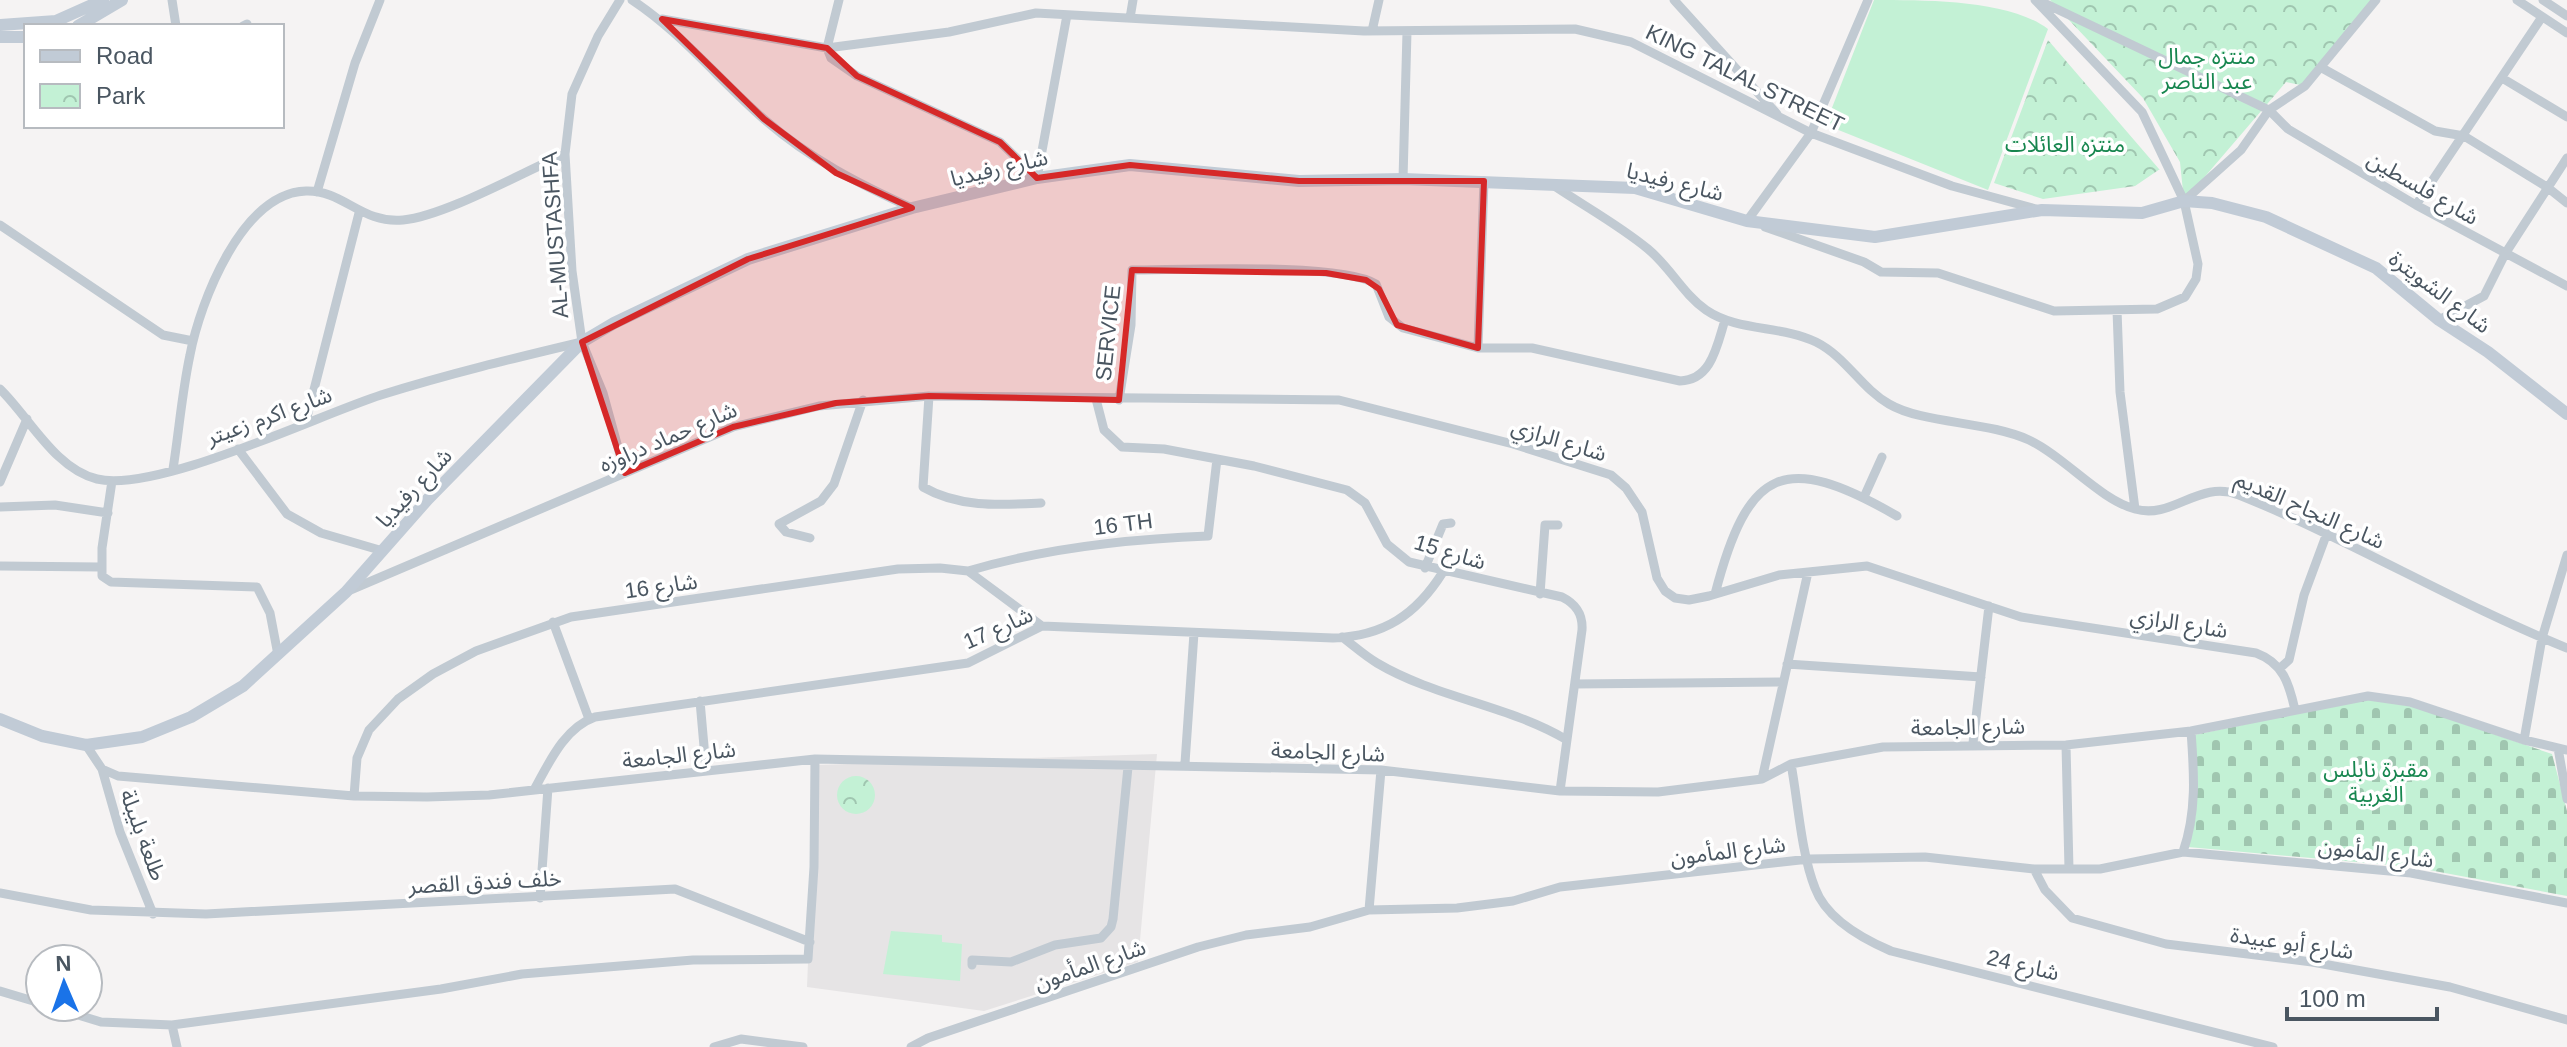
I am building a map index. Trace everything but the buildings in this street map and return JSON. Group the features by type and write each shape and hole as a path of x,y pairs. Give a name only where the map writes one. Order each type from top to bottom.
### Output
{"main road":[{"path":"0,25 56,21 103,0"},
{"path":"81,24 122,0"},
{"path":"0,37 24,37"},
{"name":"شارع رفيديا","path":"0,719 42,736 86,745 142,737 191,717 243,686 346,592 582,342 614,323 748,259 912,208 1037,178 1130,165 1299,181 1403,179 1635,188 1747,221 1875,237 2042,210 2142,213 2184,201"},
{"name":"شارع الشويترة","path":"2184,201 2212,203 2266,217 2321,240 2390,277 2439,320 2488,352 2567,414"}],"street":[{"path":"172,0 178,24"},
{"name":"AL-MUSTASHFA","path":"620,0 598,36 572,94 565,154 572,271 582,342 603,393 625,473"},
{"path":"632,0 662,19 764,119 836,173 912,208"},
{"path":"839,0 827,48 831,58 857,76 1000,142 1037,178"},
{"path":"1130,18 1133,0"},
{"path":"1372,31 1379,0"},
{"path":"1674,0 1782,120"},
{"path":"1868,0 1811,133 1747,221 1864,262 1881,272 1938,273 2054,311 2166,308 2190,292 2198,264 2184,201 2142,112 2036,0"},
{"name":"شارع فلسطين","path":"2036,0 2269,110 2288,129 2416,205 2567,286"},
{"path":"2184,201 2241,150 2269,110 2305,86 2376,0"},
{"path":"2517,0 2567,33"},
{"path":"2543,0 2567,16"},
{"path":"317,192 355,63 380,1"},
{"name":"KING TALAL STREET","path":"662,19 827,48 949,32 1036,13 1372,31 1575,29 1631,42 1811,133 1952,186 2042,210"},
{"path":"1037,178 1067,15"},
{"path":"2416,205 2542,17"},
{"path":"1403,179 1407,32"},
{"path":"2322,68 2435,131 2464,136 2547,187 2567,203"},
{"path":"2502,78 2567,117"},
{"path":"173,469 193,341 225,258 240,233 278,200 296,192 317,192 337,198 359,213 393,221 426,215 565,154"},
{"path":"2439,320 2484,296 2505,254 2567,158"},
{"path":"1484,181 1478,348 1532,348 1687,381 1707,368 1725,320"},
{"path":"1550,183 1649,250 1701,306 1725,320 1784,330 1823,346 1840,356 1882,399 1901,410 2003,430 2030,440 2135,509"},
{"path":"306,421 359,213"},
{"path":"0,225 163,335 193,341"},
{"name":"SERVICE","path":"1119,400 1131,325 1132,270 1326,273 1371,281 1379,289 1389,317 1397,325 1478,348"},
{"path":"2117,310 2120,392 2135,509"},
{"name":"شارع اكرم زعيتر","path":"0,389 75,469 94,478 138,480 238,449 306,421 476,367 582,342"},
{"path":"929,396 923,487 938,496 992,506 1041,503"},
{"name":"شارع حماد دراوزه","path":"346,592 682,446 748,422 863,400 929,396 1119,400"},
{"name":"شارع 15","path":"1096,399 1104,430 1116,444 1217,459 1354,494 1369,509 1387,544 1401,557 1425,568 1567,600 1580,613 1583,625 1560,791"},
{"path":"810,538 786,532 779,524 821,501 834,484 863,400"},
{"name":"شارع الرازي","path":"1119,400 1339,400 1603,471 1619,480 1642,512 1657,578 1665,591 1675,598 1689,600 1779,575 1874,566 2021,617 2256,653 2280,668"},
{"path":"0,482 27,419"},
{"path":"238,449 287,514 321,533 383,551"},
{"path":"1864,497 1882,457"},
{"name":"16 TH","path":"968,571 1002,561 1117,540 1208,536 1217,459"},
{"path":"1715,594 1724,557 1749,504 1763,488 1775,481 1807,478 1864,497 1897,516"},
{"path":"112,481 100,567 102,576 111,582 257,587 270,613 278,655"},
{"name":"شارع النجاح القديم","path":"2135,509 2164,510 2195,494 2220,490 2327,533 2567,648"},
{"path":"0,507 55,505 108,513"},
{"path":"1425,568 1437,530 1443,524 1451,523"},
{"path":"1540,594 1545,525 1558,525"},
{"path":"2295,710 2288,683 2280,668 2289,660 2304,595 2327,533"},
{"path":"2524,740 2542,638 2567,555"},
{"path":"0,566 100,567"},
{"name":"شارع 16","path":"354,796 357,758 369,730 398,699 433,674 476,651 553,622 898,569 968,571"},
{"path":"968,571 1042,626"},
{"name":"شارع 17","path":"589,719 968,663 1042,626 1342,637 1380,631 1404,618 1426,599 1443,572"},
{"path":"1762,779 1808,572"},
{"path":"1973,743 1989,606"},
{"path":"534,790 558,747 589,719 553,622"},
{"path":"1185,763 1194,633"},
{"path":"1342,637 1378,663 1434,688 1546,728 1567,740"},
{"path":"1787,664 1981,677"},
{"path":"1575,684 1783,682"},
{"name":"شارع الجامعة","path":"102,769 118,776 164,782 354,796 427,797 534,790 815,759 1128,767 1185,763 1381,770 1560,791 1658,792 1762,779 1791,764 1883,747 1973,743 2066,745 2191,731 2345,699 2388,697 2524,740 2563,749"},
{"path":"700,701 706,769"},
{"path":"2183,852 2191,830 2195,781 2191,731"},
{"path":"86,745 102,769"},
{"path":"2066,745 2069,869"},
{"path":"2563,749 2567,799"},
{"path":"104,1022 172,1025 441,989 522,974 693,960 808,959 815,759"},
{"name":"شارع 24","path":"1791,764 1815,890 1834,914 1869,942 1891,951 2273,1047"},
{"path":"972,965 972,960 1011,962 1055,945 1101,938 1107,932 1115,906 1128,767"},
{"name":"طلعة بليبلة","path":"102,769 120,832 153,914"},
{"path":"1369,910 1381,770"},
{"path":"540,898 548,788"},
{"name":"شارع المأمون","path":"911,1047 928,1038 1198,947 1246,935 1310,927 1369,910 1457,908 1513,901 1560,887 1809,859 1925,857 2034,869 2100,869 2183,852 2411,873 2567,903"},
{"name":"شارع أبو عبيدة","path":"2034,869 2045,890 2072,918 2166,944 2312,962 2450,987 2567,1020"},
{"name":"خلف فندق القصر","path":"0,893 91,910 206,914 675,889 810,942"},
{"path":"0,991 24,998"},
{"path":"172,1025 177,1047"},
{"path":"714,1047 741,1039 803,1047"}],"highlighted area":[{"path":"662,19 827,48 857,76 1000,142 1037,178 1130,165 1299,181 1484,181 1478,348 1397,325 1379,289 1366,280 1326,273 1132,270 1119,400 929,396 836,403 733,427 625,473 582,342 748,259 912,208 836,173 764,119"}],"shaded area":[{"path":"1157,754 1138,962 984,1011 807,987 816,765"}],"green space":[{"path":"1874,0 1990,7 2032,19 2048,29 1988,190 1831,127 1828,118"},
{"name":"منتزه جمال عبد الناصر","path":"2050,0 2376,0 2305,86 2286,82 2184,201 2180,162 2143,98"},
{"name":"منتزه العائلات","path":"2048,40 2160,169 2135,186 2043,199 1994,183"},
{"name":"مقبرة نابلس الغربية","path":"2368,699 2408,705 2552,754 2567,811 2567,896 2413,867 2188,847 2196,805 2194,735"},
{"path":"856,776 870,781 875,795 870,809 856,814 842,809 837,795 842,781"},
{"path":"891,931 942,935 942,942 962,944 960,981 883,974"}]}
